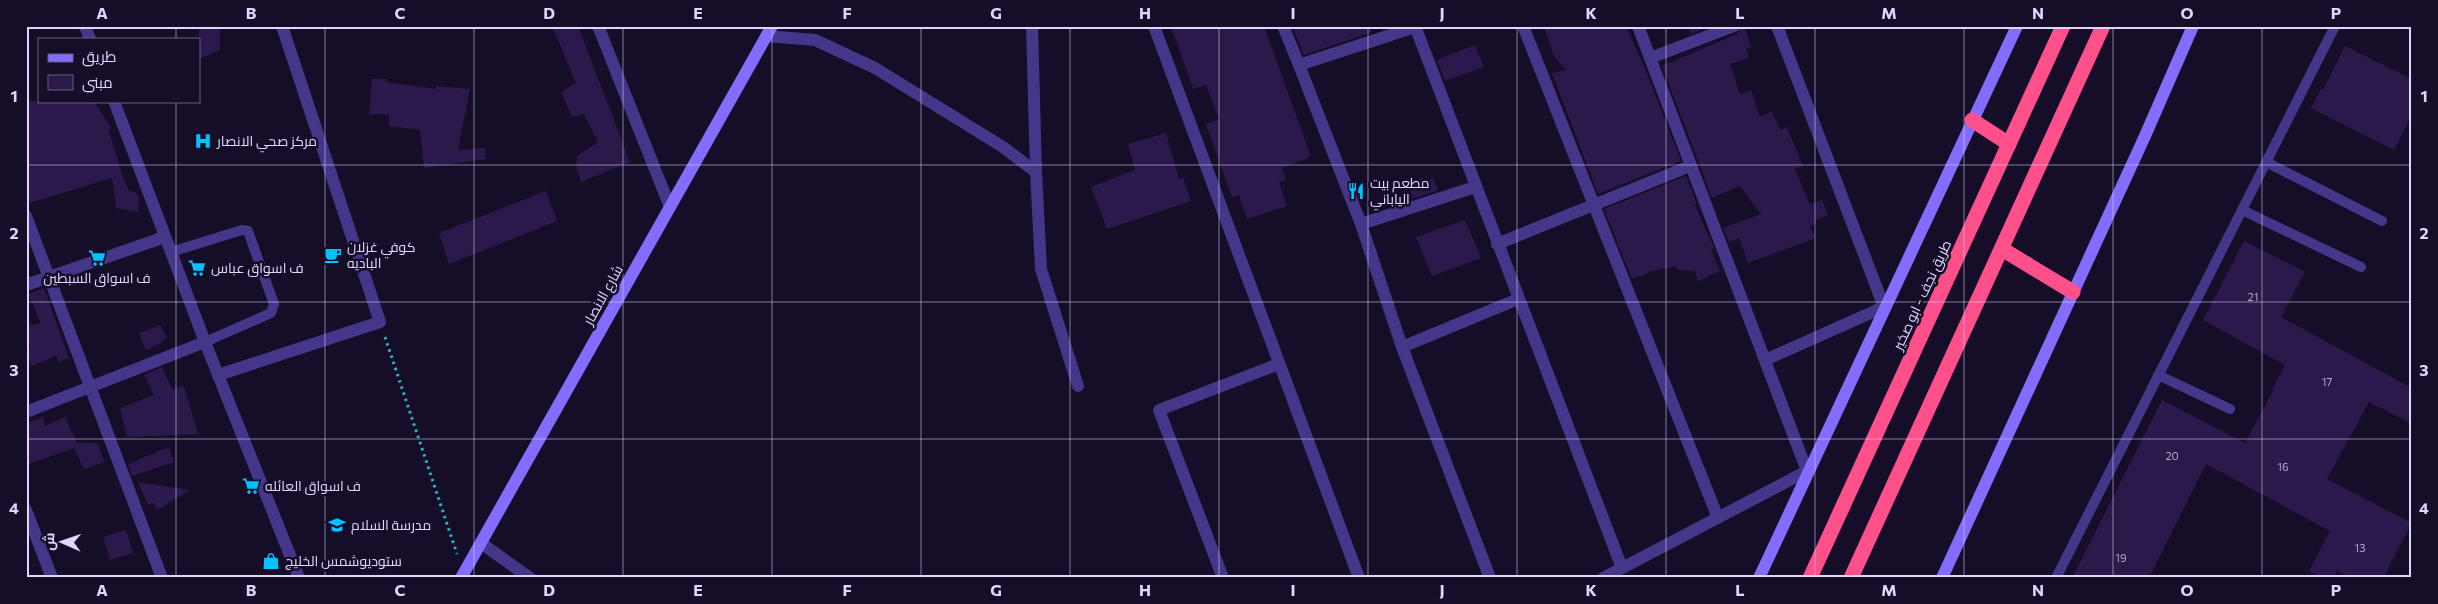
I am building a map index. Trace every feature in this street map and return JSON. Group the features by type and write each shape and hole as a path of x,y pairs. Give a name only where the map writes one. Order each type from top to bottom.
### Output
{"highway":[{"name":"طريق نجف - ابو صخير","path":"1810,578 2063,26"},
{"path":"1851,578 2103,26"},
{"path":"1972,120 2009,144"},
{"path":"2002,249 2073,292"}],"main road":[{"path":"1759,578 1807,471 2017,26"},
{"path":"1942,578 2193,26"},
{"name":"شارع الانصار","path":"462,576 769,31"}],"street":[{"path":"85,26 90,38"},
{"path":"218,375 380,322 282,26"},
{"path":"598,26 670,207"},
{"path":"1032,26 1041,268 1078,386"},
{"path":"1154,26 1358,578"},
{"path":"1283,26 1361,224 1402,347 1490,578"},
{"path":"1522,26 1718,518"},
{"path":"1603,578 1807,471 1638,26"},
{"path":"1650,58 1734,26"},
{"path":"1765,360 1884,307 1777,26"},
{"path":"1299,65 1415,27 1622,568"},
{"path":"769,31 815,40 875,68 1003,147 1036,172"},
{"path":"114,102 205,342 299,578"},
{"path":"1497,244 1690,166"},
{"path":"1361,224 1475,187"},
{"path":"26,216 162,578"},
{"path":"26,285 166,237"},
{"path":"1402,347 1518,299"},
{"path":"26,412 205,342"},
{"path":"1223,578 1159,410 1279,364"},
{"path":"26,510 52,578"},
{"path":"481,543 530,578"}],"lane":[{"path":"2056,578 2335,26"},
{"path":"2266,162 2382,220"},
{"path":"2242,210 2361,267"},
{"path":"171,252 242,230 248,231 274,304 271,313 205,342"},
{"path":"2158,375 2230,409"}],"path":[{"path":"380,322 462,576"}],"building":[{"path":"199,26 220,26 220,50 200,59"},
{"path":"552,26 578,26 630,162 581,182 576,165 577,156 598,142 584,114 572,117 561,92 576,83"},
{"path":"1171,26 1264,26 1311,157 1282,168 1286,180 1279,182 1287,206 1247,219 1239,195 1232,197 1206,124 1219,119 1206,85 1193,89"},
{"path":"1298,26 1369,26 1372,32 1304,55 1293,28"},
{"path":"1544,26 1626,26 1646,71 1681,161 1598,194 1552,73 1566,70 1554,56"},
{"path":"1689,26 1711,26 1691,34"},
{"path":"1742,26 1745,26 1751,48 1746,49 1749,58 1730,64 1740,94 1751,90 1760,117 1772,111 1780,130 1787,127 1803,166 1795,169 1810,205 1822,200 1828,215 1816,220 1817,223 1809,226 1816,238 1748,263 1739,238 1729,242 1723,228 1761,214 1740,186 1712,198 1662,66 1737,34"},
{"path":"1475,45 1484,67 1445,81 1437,60"},
{"path":"2345,46 2412,79 2412,114 2394,150 2311,108 2321,89 2323,90"},
{"path":"372,79 387,79 386,82 436,89 436,86 470,89 458,150 485,148 486,159 424,168 420,130 389,126 389,115 369,114"},
{"path":"26,101 94,102 111,127 109,131 122,174 129,191 135,192 139,198 138,212 116,208 112,178 26,204"},
{"path":"1166,133 1179,179 1183,178 1191,201 1107,229 1091,187 1135,170 1128,144"},
{"path":"1686,176 1697,204 1695,205 1714,248 1711,249 1720,271 1698,281 1695,271 1677,270 1676,266 1647,272 1647,274 1632,279 1604,209"},
{"path":"1423,178 1424,182 1433,178 1438,190 1413,199 1407,183"},
{"path":"546,191 557,221 449,264 439,233"},
{"path":"1465,220 1481,258 1432,276 1416,237"},
{"path":"2244,241 2305,272 2281,317 2412,388 2412,424 2369,402 2327,479 2412,523 2383,578 2351,578 2337,571 2333,578 2322,578 2309,571 2330,531 2206,464 2149,578 2072,578 2162,400 2245,443 2273,391 2285,365 2203,320"},
{"path":"44,288 69,358 59,362 56,356 32,366 26,353 30,347 26,326 41,323 28,294"},
{"path":"160,325 167,338 161,341 162,343 146,350 139,333"},
{"path":"162,367 172,389 184,386 198,434 127,437 120,408 154,395 144,375"},
{"path":"43,416 45,426 65,417 77,443 95,443 99,446 104,462 84,469 74,448 26,465 26,424"},
{"path":"169,447 174,462 132,476 128,464"},
{"path":"138,482 190,490 157,510 154,503 148,505"},
{"path":"126,530 133,553 110,560 103,537"}],"place":[{"name":"مركز صحي الانصار","path":"203,141"},
{"name":"مطعم بيت الياباني","path":"1356,191"},
{"name":"كوفي غزلان الباديه","path":"333,255"},
{"name":"ف اسواق السبطين","path":"97,258"},
{"name":"ف اسواق عباس","path":"197,268"},
{"name":"ف اسواق العائله","path":"251,486"},
{"name":"مدرسة السلام","path":"337,525"},
{"name":"ستوديوشمس الخليج","path":"271,561"}]}
